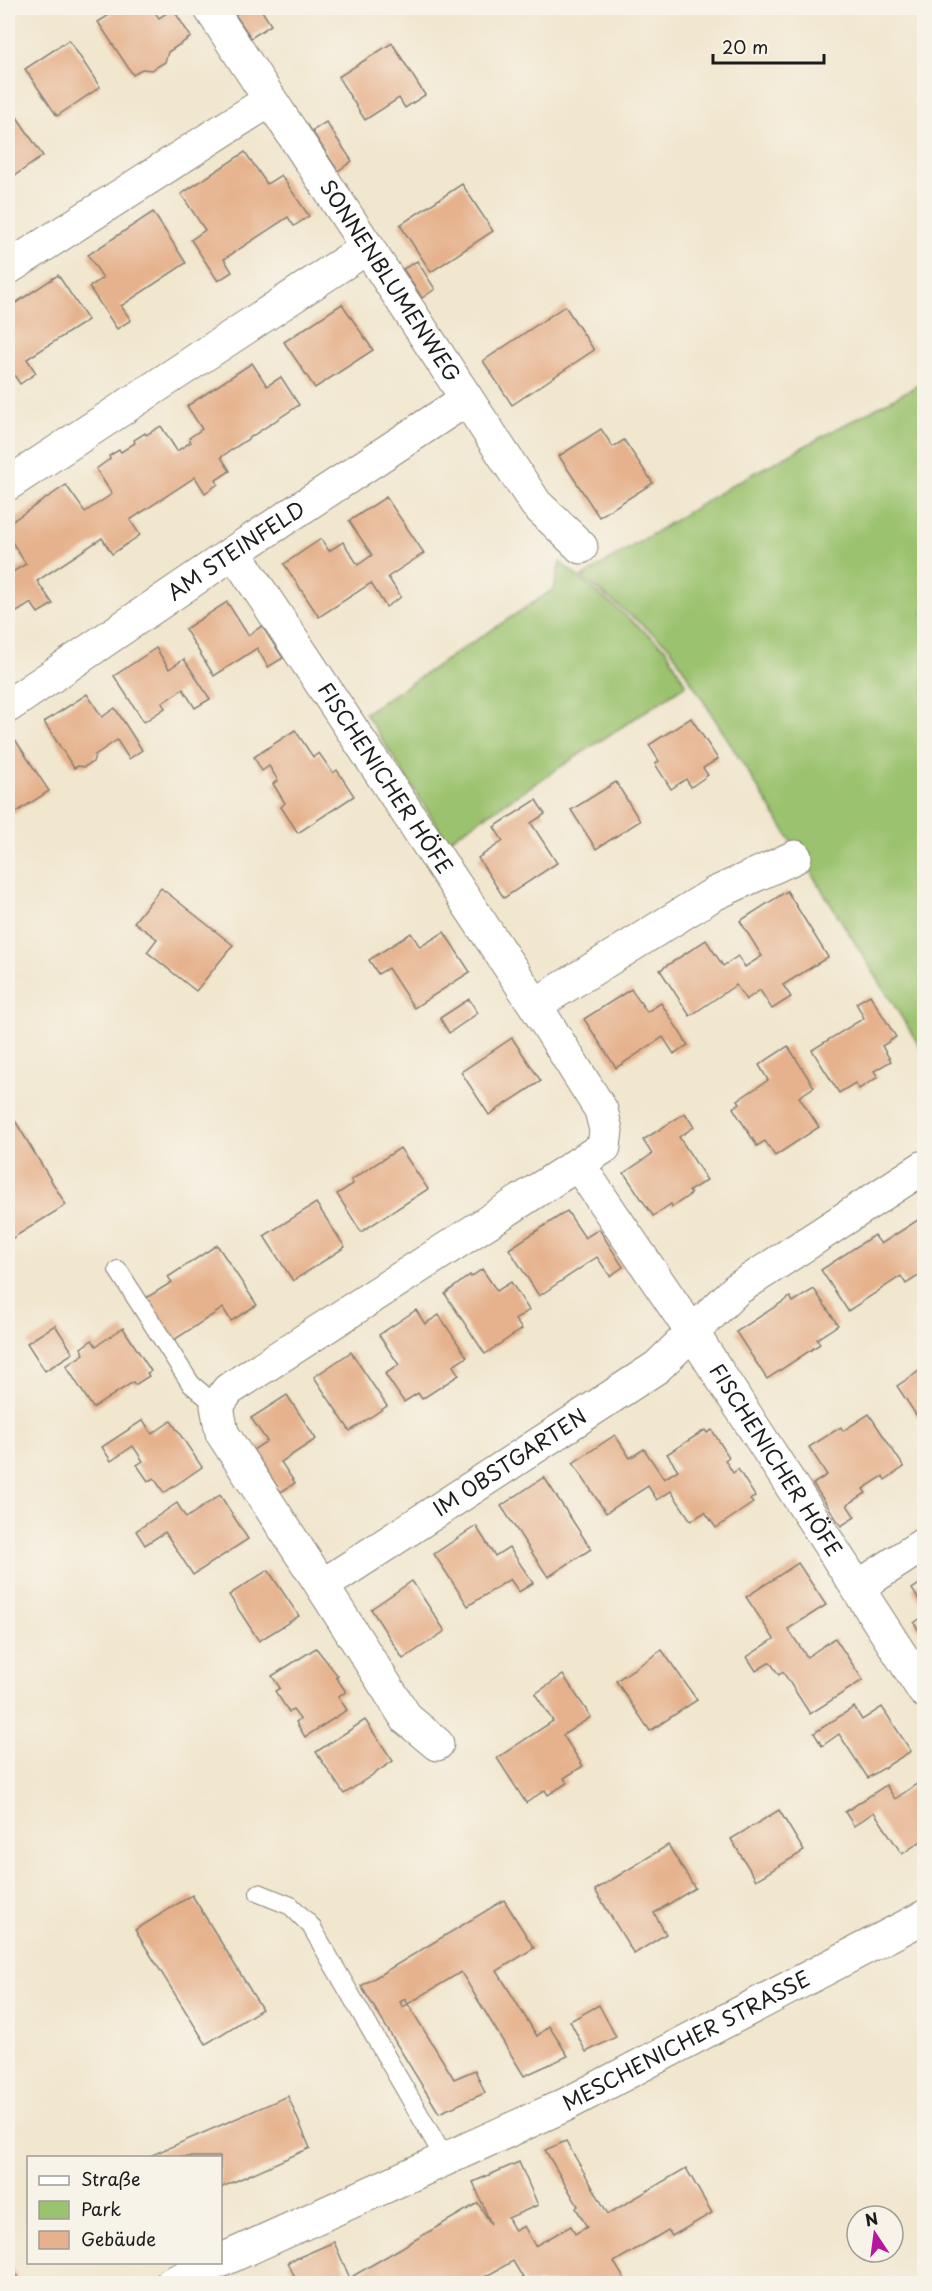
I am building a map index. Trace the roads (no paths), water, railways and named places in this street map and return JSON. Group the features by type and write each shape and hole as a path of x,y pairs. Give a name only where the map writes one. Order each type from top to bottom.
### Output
{"street":[{"name":"SONNENBLUMENWEG","path":"210,8 536,504 581,547"},
{"path":"8,268 270,100"},
{"path":"8,484 368,247"},
{"name":"AM STEINFELD","path":"8,706 234,552 467,399"},
{"name":"FISCHENICHER HÖFE","path":"234,552 535,1005 601,1110 606,1130 604,1146 578,1164 692,1332 924,1691"},
{"path":"535,1005 714,894 795,857"},
{"path":"437,1744 407,1719 222,1433 217,1406 228,1390 578,1164"},
{"path":"692,1332 737,1289 924,1167"},
{"name":"IM OBSTGARTEN","path":"322,1586 657,1367 692,1332"},
{"path":"858,1587 924,1544"},
{"name":"MESCHENICHER STRASSE","path":"222,2261 565,2105 924,1917"},
{"name":"MESCHENICHER STRASSE","path":"171,2283 214,2264"}],"lane":[{"path":"118,1270 191,1384 217,1406"},
{"path":"259,1893 291,1906 312,1926 446,2160"}]}
